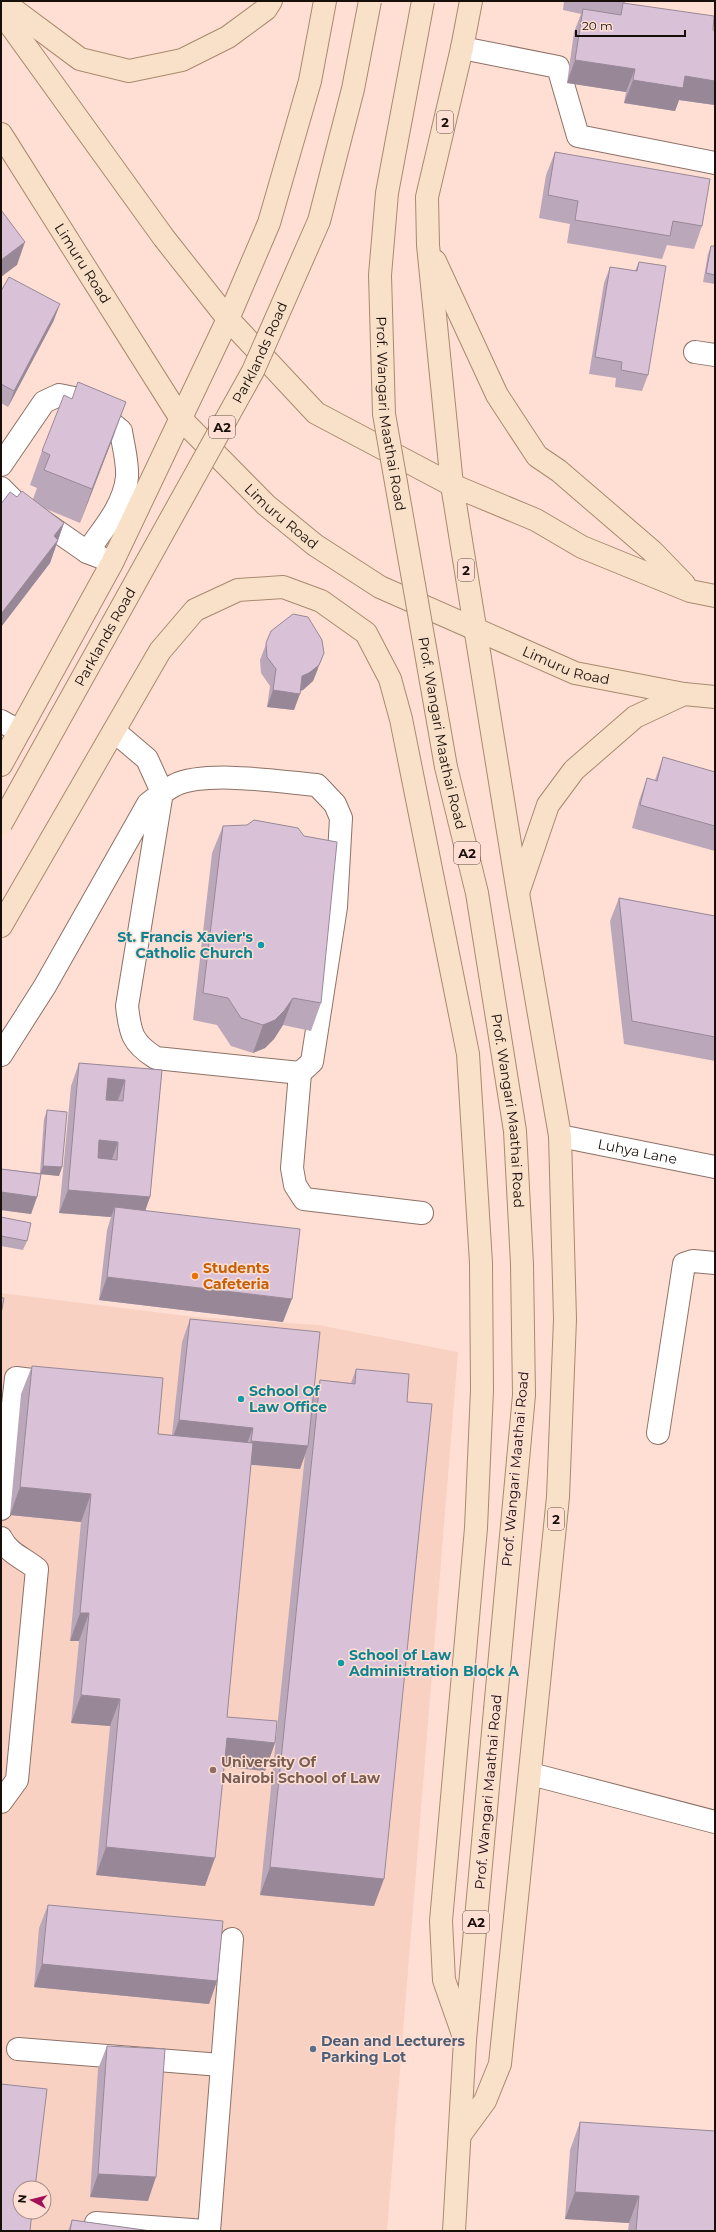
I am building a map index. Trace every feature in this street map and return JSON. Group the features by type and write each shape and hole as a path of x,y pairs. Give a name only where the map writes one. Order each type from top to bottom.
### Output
{"main road":[{"path":"2,1 80,59 129,71 182,60 228,37 266,9 271,1"},
{"path":"1,765 10,726 112,563 228,319 269,223 310,81 325,1"},
{"name":"Parklands Road","path":"1,824 254,371 319,221 353,89 370,1"},
{"name":"Prof. Wangari Maathai Road","path":"422,1 387,193 380,275 384,414 446,767 477,893 515,1131 522,1264 524,1395 465,2040 454,2231"},
{"name":"2","path":"460,2135 485,2101 500,2064 531,1774 558,1497 565,1319 560,1136 518,893 452,485 428,244 427,197 462,48 471,1"},
{"path":"1,12 164,238 228,319 316,413 452,485 536,520 582,547 690,591 715,596"},
{"name":"Limuru Road","path":"1,134 181,419 266,505 315,545 380,587 475,627 575,673 684,694 715,697"},
{"path":"428,244 497,395 537,456 559,471 652,551 690,591"},
{"path":"1,926 160,651 195,610 238,590 283,587 321,600 366,633 390,679 401,719 468,1054 481,1263 482,1390 476,1528 441,1921 444,1980 465,2040"},
{"path":"518,893 548,805 574,770 635,717 684,694"}],"street":[{"path":"462,48 558,67 578,136 715,163"},
{"path":"1,465 44,402 59,395 74,398 92,406 121,431 127,476 123,496 111,517 87,552"},
{"path":"1,488 15,502 87,552 112,563"},
{"path":"114,731 148,758 162,792 127,1006 130,1028 140,1048 156,1058 300,1073"},
{"path":"1,1055 45,986 141,815 148,804 162,792 177,784 196,779 233,779 317,785 335,804 341,818 336,906 312,1062 300,1073 292,1168 295,1185 304,1199 422,1213"},
{"name":"Luhya Lane","path":"560,1136 715,1167"},
{"path":"658,1433 684,1264 693,1261 715,1263"},
{"path":"1,1509 16,1378 80,1386"},
{"path":"1,1538 5,1546 14,1555 37,1569 17,1780 1,1802"},
{"path":"531,1774 715,1822"},
{"path":"209,2231 232,1939"},
{"path":"18,2049 221,2065"},
{"path":"96,2223 205,2231"}],"shaded area":[{"name":"University Of Nairobi School of Law","path":"1,1293 195,1317 318,1325 458,1352 387,2231 1,2231"}],"building":[{"path":"623,3 714,16 713,30 715,31 715,81 685,76 683,88 633,80 635,69 575,60 583,9 621,15"},
{"path":"555,152 710,179 702,226 673,221 670,236 575,220 578,201 548,195"},
{"path":"1,210 25,242 1,260"},
{"path":"711,246 715,246 715,275 706,273"},
{"path":"639,262 666,266 648,375 621,370 622,362 595,357 610,267 637,271"},
{"path":"9,277 60,304 14,391 1,384 1,291"},
{"path":"78,382 126,402 92,489 44,470 50,455 42,451 64,395 72,399"},
{"path":"22,491 64,523 54,536 58,540 1,614 1,504 10,492 17,497"},
{"path":"293,614 308,617 322,640 324,653 319,665 309,673 302,676 300,694 273,690 276,669 267,657 266,643 271,631"},
{"path":"663,757 715,772 715,826 640,805 647,778 657,781"},
{"name":"St. Francis Xavier's Catholic Church","path":"254,820 298,828 304,836 337,842 321,1003 293,998 284,1011 275,1020 263,1025 241,1018 228,998 203,993 223,826 247,825"},
{"path":"619,898 715,916 715,1037 632,1021"},
{"path":"79,1063 162,1070 150,1197 68,1190","holes":["108,1078 125,1080 123,1101 106,1100","99,1140 118,1142 117,1160 98,1158"]},
{"path":"47,1110 67,1112 62,1167 43,1166"},
{"path":"1,1169 41,1174 37,1197 1,1192"},
{"name":"Students Cafeteria","path":"115,1207 300,1229 292,1299 107,1277"},
{"path":"1,1217 31,1223 27,1241 1,1236"},
{"path":"1,1298 4,1298 1,1314"},
{"name":"School Of Law Office","path":"190,1319 320,1332 308,1446 251,1441 253,1428 179,1420"},
{"path":"32,1366 163,1378 158,1434 253,1443 227,1717 277,1721 275,1743 227,1738 215,1858 106,1847 120,1699 81,1695 89,1613 80,1613 91,1494 20,1487"},
{"name":"School of Law Administration Block A","path":"356,1369 409,1374 407,1402 432,1404 384,1879 270,1867 320,1380 355,1384"},
{"path":"48,1905 223,1921 217,1981 42,1964"},
{"path":"107,2046 165,2049 156,2177 98,2174"},
{"path":"1,2084 47,2089 36,2180 12,2180 12,2220 31,2220 30,2231 1,2231"},
{"path":"580,2122 715,2131 715,2231 636,2231 639,2196 575,2192"},
{"path":"72,2220 151,2231 70,2231"}],"place":[{"name":"St. Francis Xavier's Catholic Church","path":"261,945"},
{"name":"Students Cafeteria","path":"195,1276"},
{"name":"School Of Law Office","path":"241,1399"},
{"name":"School of Law Administration Block A","path":"341,1663"},
{"name":"University Of Nairobi School of Law","path":"213,1770"},
{"name":"Dean and Lecturers Parking Lot","path":"313,2049"}]}
